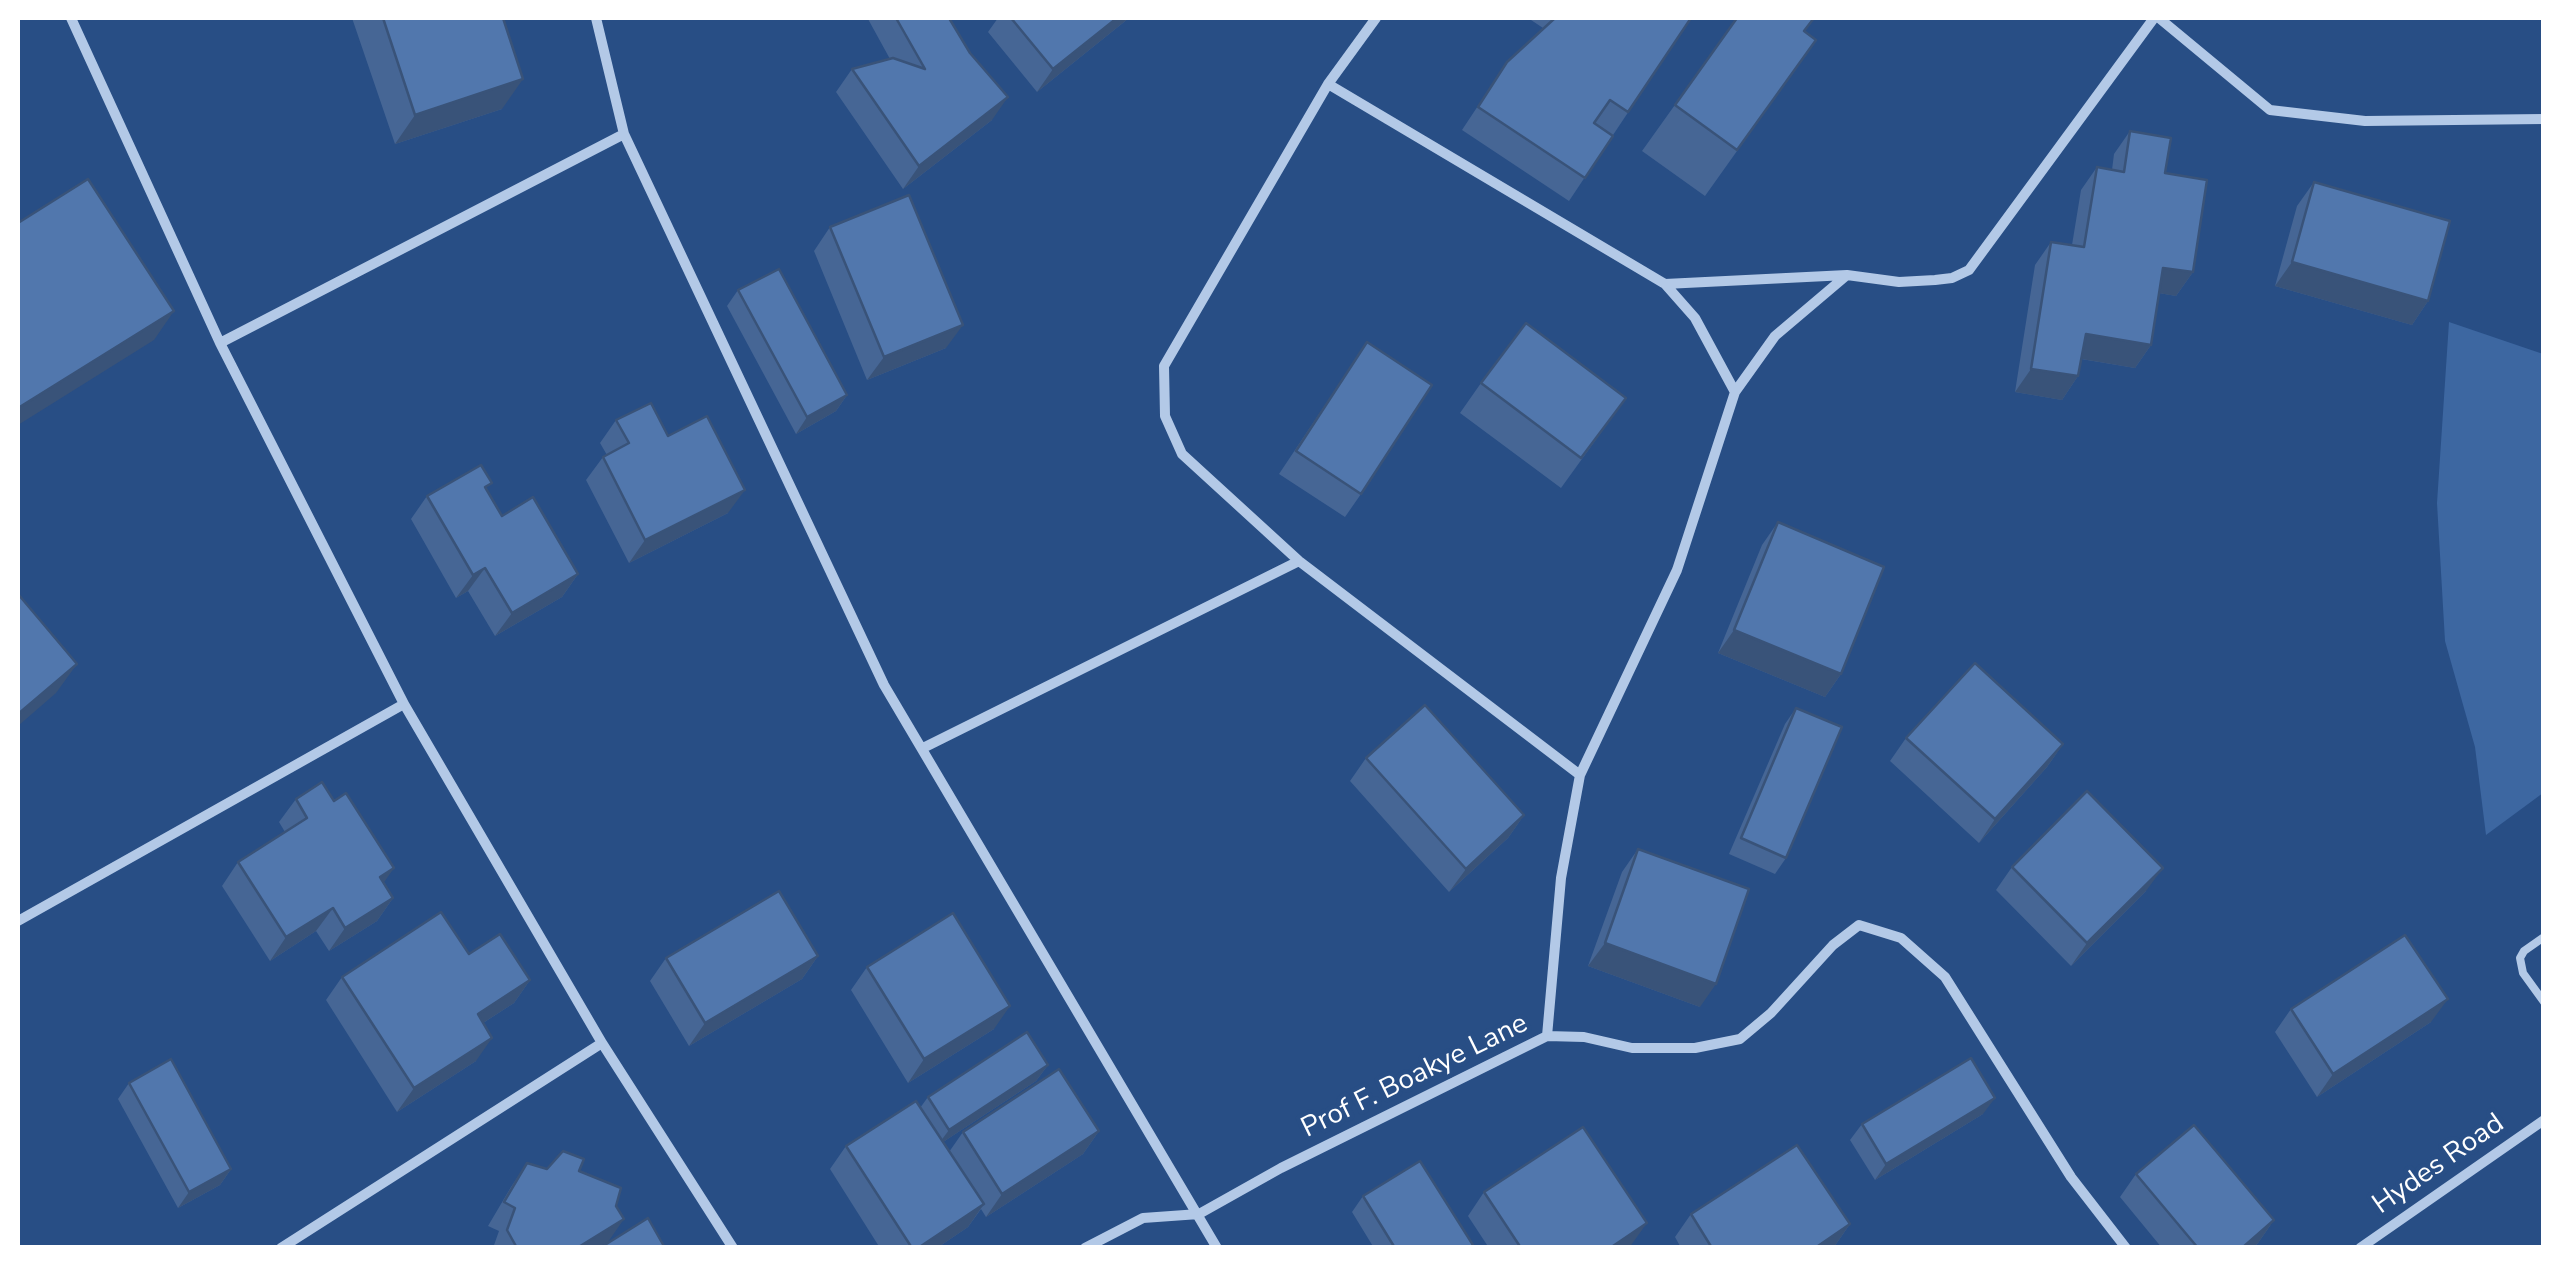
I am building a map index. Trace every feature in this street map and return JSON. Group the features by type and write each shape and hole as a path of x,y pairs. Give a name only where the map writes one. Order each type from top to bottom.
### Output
{"street":[{"path":"71,18 220,343 404,704 602,1043 733,1248"},
{"path":"596,18 624,134 884,686 1217,1248"},
{"path":"1376,18 1328,84 1164,366 1165,416 1182,454 1299,561 1580,775"},
{"path":"1665,284 1847,275 1899,282 1952,278 1969,270 2157,18 2270,110 2366,121 2544,119"},
{"path":"1328,84 1665,284 1695,318 1735,392"},
{"path":"220,343 624,134"},
{"path":"1548,1036 1561,878 1580,775 1677,570 1735,392 1774,336 1847,275"},
{"path":"923,748 1299,561"},
{"path":"18,921 404,704"},
{"name":"Prof F. Boakye Lane","path":"1085,1248 1143,1218 1199,1214 1281,1168 1548,1036 1584,1037 1632,1048 1694,1048 1740,1039 1859,925 1902,938 1945,978 2070,1177 2126,1248"},
{"path":"281,1248 602,1043"},
{"name":"Hydes Road","path":"2360,1248 2544,1120"}],"lane":[{"path":"2544,937 2520,958 2523,973 2544,1002"}],"shaded area":[{"path":"2449,322 2543,354 2543,793 2486,835 2475,747 2445,641 2437,503"}],"building":[{"path":"383,18 503,18 523,79 415,115"},
{"path":"896,18 949,18 970,53 1008,97 919,166 852,69 893,58 925,69"},
{"path":"1011,18 1117,18 1053,69"},
{"path":"1555,18 1691,18 1628,112 1610,100 1594,123 1613,136 1585,178 1478,107 1507,62"},
{"path":"1737,18 1814,18 1804,31 1816,40 1737,150 1675,105"},
{"path":"2130,131 2171,138 2165,173 2207,180 2193,272 2163,268 2151,345 2086,334 2078,376 2031,369 2051,242 2084,247 2097,167 2124,172"},
{"path":"88,179 174,311 18,408 18,223"},
{"path":"2314,182 2450,221 2428,301 2292,262"},
{"path":"909,195 963,325 884,357 830,227"},
{"path":"779,269 847,395 807,417 738,290"},
{"path":"1526,323 1626,398 1581,458 1481,383"},
{"path":"1367,342 1432,385 1361,494 1296,451"},
{"path":"651,403 668,436 707,416 745,490 645,540 603,457 629,443 616,420"},
{"path":"481,465 492,483 485,487 502,516 533,497 578,574 512,613 485,568 473,575 427,496"},
{"path":"1778,522 1884,567 1841,674 1734,630"},
{"path":"18,594 77,664 18,714"},
{"path":"1975,663 2063,744 1995,819 1906,738"},
{"path":"1425,705 1524,815 1466,869 1366,758"},
{"path":"1796,708 1842,727 1786,858 1741,838"},
{"path":"322,782 334,801 346,793 394,868 380,877 393,898 345,928 333,908 286,937 238,862 307,818 296,799"},
{"path":"2087,791 2163,868 2087,943 2012,867"},
{"path":"1638,849 1749,889 1716,984 1605,943"},
{"path":"779,891 818,956 705,1023 666,958"},
{"path":"441,912 469,954 500,934 530,980 478,1014 492,1038 414,1088 342,977"},
{"path":"953,913 1010,1006 924,1059 867,967"},
{"path":"2405,935 2448,999 2333,1074 2291,1009"},
{"path":"1027,1032 1048,1065 949,1130 928,1097"},
{"path":"1971,1058 1995,1098 1886,1164 1862,1124"},
{"path":"171,1059 231,1169 189,1192 129,1083"},
{"path":"1059,1069 1099,1131 1002,1194 963,1132"},
{"path":"916,1101 984,1204 918,1248 912,1248 846,1146"},
{"path":"2194,1125 2274,1220 2242,1248 2198,1248 2136,1174"},
{"path":"1583,1127 1647,1223 1610,1248 1521,1248 1484,1192"},
{"path":"1797,1145 1850,1224 1815,1248 1712,1248 1691,1214"},
{"path":"563,1151 584,1159 579,1171 621,1188 616,1206 624,1219 577,1248 517,1248 507,1230 515,1208 504,1202 527,1163 547,1169"},
{"path":"1420,1161 1473,1245 1469,1248 1395,1248 1363,1196"},
{"path":"648,1218 665,1248 600,1248"}]}
